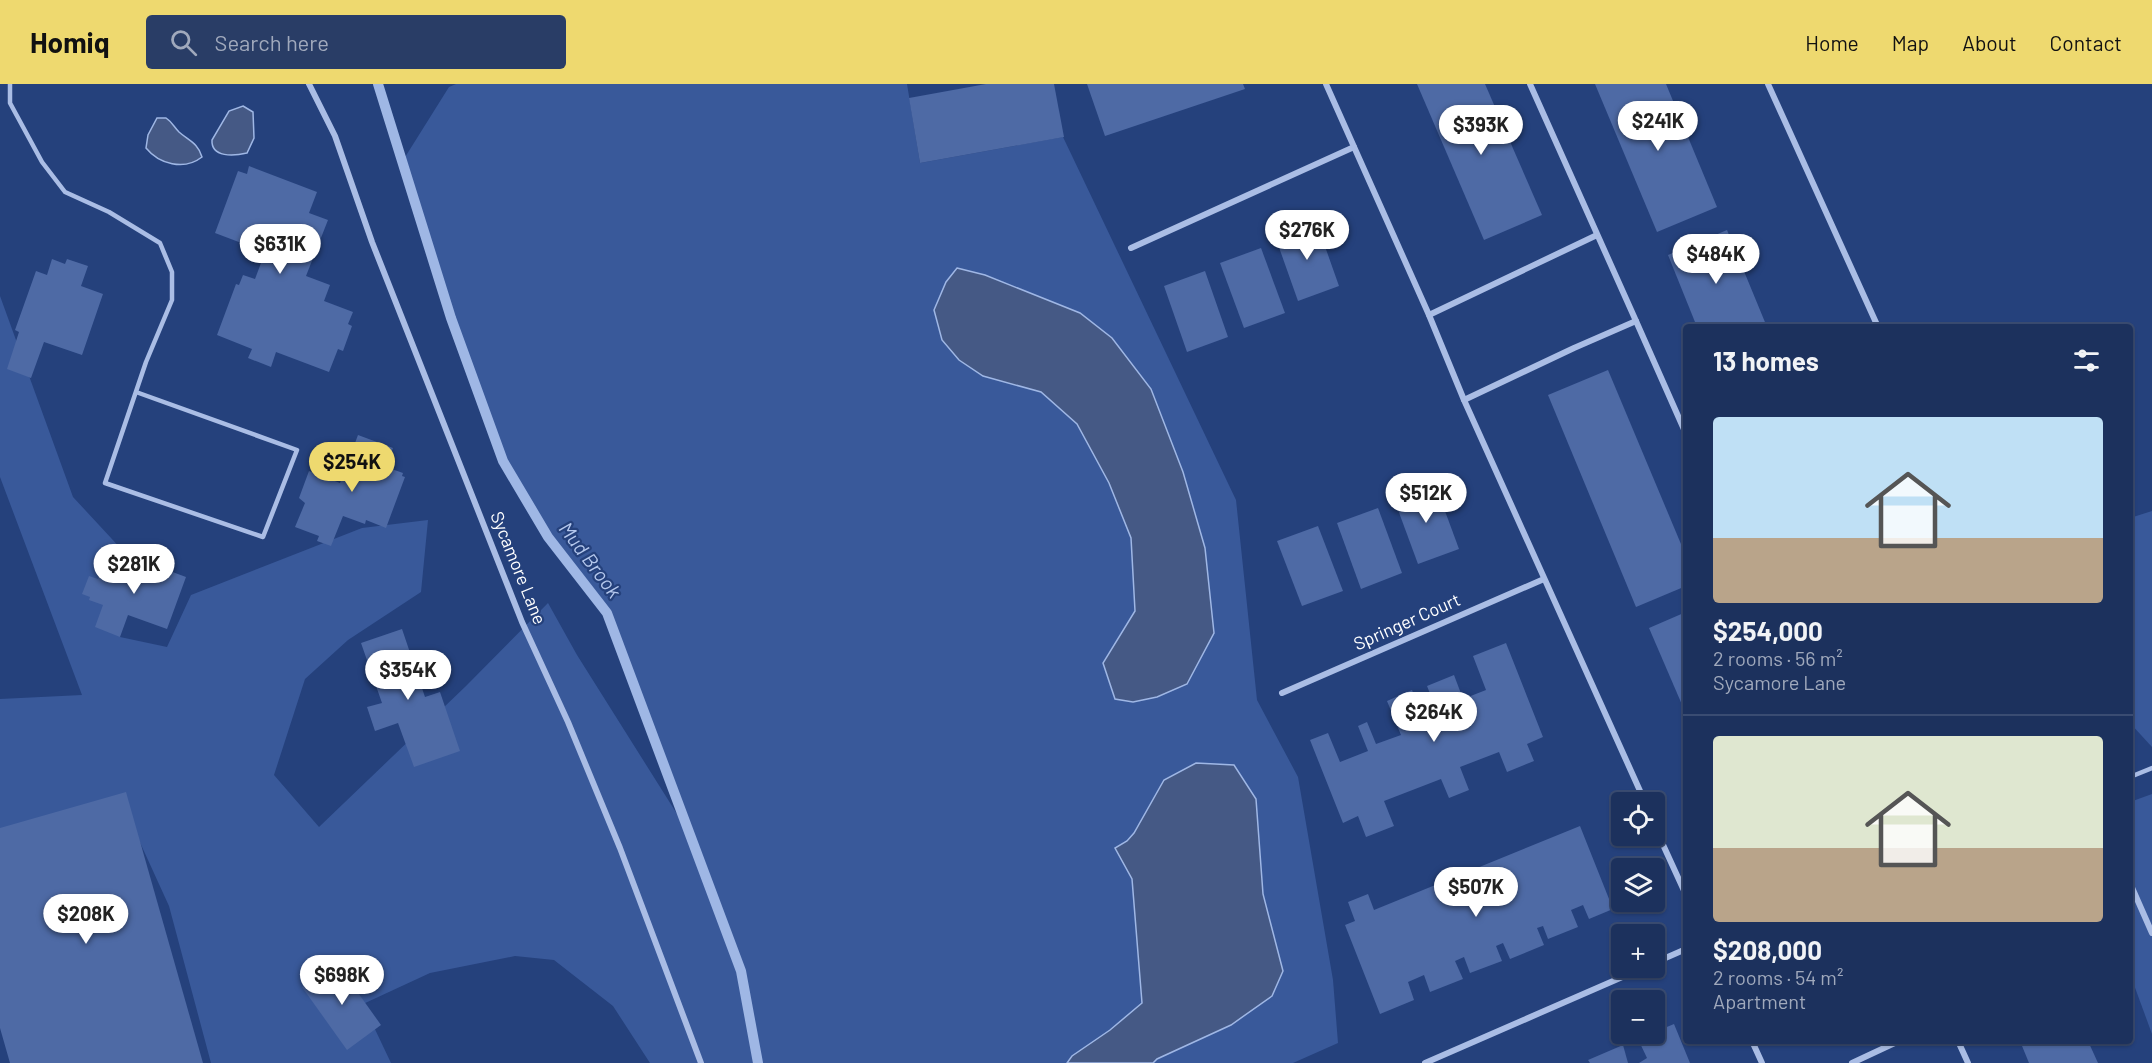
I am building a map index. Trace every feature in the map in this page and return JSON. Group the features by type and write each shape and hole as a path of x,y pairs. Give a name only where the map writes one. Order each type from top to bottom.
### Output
{"street":[{"name":"Sycamore Lane","path":"309,84 335,136 389,286 522,622 568,722 620,848 702,1063"},
{"path":"1326,84 1429,315 1464,400 1640,792"},
{"path":"1530,84 1683,427"},
{"path":"1768,84 1877,324"},
{"path":"1131,248 1354,147"},
{"path":"1429,315 1598,235"},
{"path":"1464,400 1636,321"},
{"name":"Springer Court","path":"1282,693 1544,579"},
{"path":"1664,846 1683,888"},
{"path":"2133,890 2152,931"},
{"path":"1665,958 1683,950"},
{"path":"1425,1063 1620,978"},
{"path":"1753,1044 1762,1063"},
{"path":"1852,1063 1893,1044"},
{"path":"1959,1044 1968,1063"}],"lane":[{"path":"9,84 10,103 42,162 65,192 109,212 160,243 172,272 172,300 136,392 105,483 263,537 297,450 136,392"},
{"path":"2133,776 2152,768"}],"shaded area":[{"path":"456,84 907,84 920,163 1063,137 1236,500 1257,700 1298,777 1333,980 1338,1043 1293,1063 650,1063 613,1006 554,960 515,956 430,973 363,1004 391,1063 211,1063 169,906 122,803 0,835 0,699 82,695 0,477 0,296 73,497 124,552 98,590 120,637 167,647 191,595 362,528 428,520 421,592 348,640 305,679 274,775 319,827 466,686 548,603 577,655 689,833 607,613 548,537 503,461 451,318 402,162 449,87"},
{"path":"243,106 253,112 254,138 247,153 230,155 219,153 215,150 212,140 229,111"},
{"path":"157,118 166,118 196,145 202,157 180,165 165,162 151,154 146,148 148,135"},
{"path":"957,268 985,275 1080,313 1112,338 1151,389 1183,472 1205,548 1214,633 1187,684 1157,697 1133,702 1115,699 1103,663 1135,611 1131,538 1109,483 1077,424 1041,392 983,376 959,360 942,340 934,310 946,282"},
{"path":"2152,511 2152,747 2133,726 2133,517"},
{"path":"1196,763 1234,765 1256,799 1263,894 1283,971 1272,996 1231,1025 1157,1059 1153,1063 1067,1063 1072,1056 1110,1030 1142,1003 1132,879 1115,848 1127,841 1134,833 1164,780"},
{"path":"2152,794 2152,1034 2133,982 2133,801"}],"building":[{"path":"986,84 1054,84 1064,137 920,163 909,98"},
{"path":"1087,84 1243,84 1245,89 1105,136"},
{"path":"1417,84 1485,84 1542,215 1484,240"},
{"path":"1595,84 1666,84 1717,207 1657,232"},
{"path":"249,166 317,192 309,213 328,220 306,276 330,285 324,301 353,312 348,324 352,326 343,351 338,349 329,372 276,352 271,367 248,358 252,349 217,335 236,284 239,285 243,275 255,279 261,263 248,258 252,247 215,233 238,171 247,174"},
{"path":"1316,221 1339,286 1298,301 1275,236"},
{"path":"1727,230 1766,324 1696,324 1668,255"},
{"path":"1261,248 1285,313 1244,328 1220,263"},
{"path":"52,259 65,264 67,259 88,266 81,286 103,294 82,355 44,342 31,378 7,369 19,332 15,330 36,271 47,275"},
{"path":"1205,271 1228,337 1187,352 1164,286"},
{"path":"1608,370 1683,549 1683,587 1636,607 1548,395"},
{"path":"358,435 393,448 386,467 403,473 402,476 405,477 386,528 366,520 365,524 343,516 331,546 317,541 319,536 295,527 305,503 299,498 309,471 340,483"},
{"path":"1435,484 1459,549 1418,564 1394,499"},
{"path":"1378,508 1402,573 1361,589 1337,523"},
{"path":"1318,526 1343,591 1302,606 1277,541"},
{"path":"146,556 161,562 159,567 186,577 167,629 128,615 120,637 95,627 103,605 89,600 90,597 82,594 89,576 98,579 105,560 140,573"},
{"path":"1683,613 1683,707 1649,628"},
{"path":"402,629 425,697 440,692 460,751 414,767 398,723 375,731 367,707 382,703 361,643"},
{"path":"1506,643 1543,737 1527,744 1534,761 1507,772 1499,752 1460,767 1469,790 1449,798 1441,779 1384,801 1394,826 1366,837 1358,816 1343,823 1310,740 1328,733 1340,762 1368,751 1358,726 1367,722 1376,744 1401,735 1387,701 1412,690 1424,719 1438,714 1427,686 1454,675 1463,699 1486,690 1473,656"},
{"path":"126,792 203,1063 10,1063 0,1028 0,828"},
{"path":"1580,826 1611,904 1611,910 1589,919 1583,905 1571,910 1578,927 1548,939 1543,926 1537,928 1544,945 1510,959 1503,943 1496,946 1502,961 1470,973 1464,957 1455,961 1463,979 1430,992 1424,975 1408,982 1414,1000 1380,1014 1345,925 1355,921 1348,902 1368,894 1374,910"},
{"path":"336,962 381,1025 347,1050 302,987"},
{"path":"1674,1024 1690,1063 1639,1063 1647,1058 1640,1044 1665,1044 1665,1028"},
{"path":"2021,1044 2089,1044 2098,1063 2029,1063"},
{"path":"1623,1045 1628,1063 1590,1063 1588,1060"}],"waterway":[{"name":"Mud Brook","path":"378,84 451,318 503,461 548,537 607,613 741,971 758,1063"}]}
